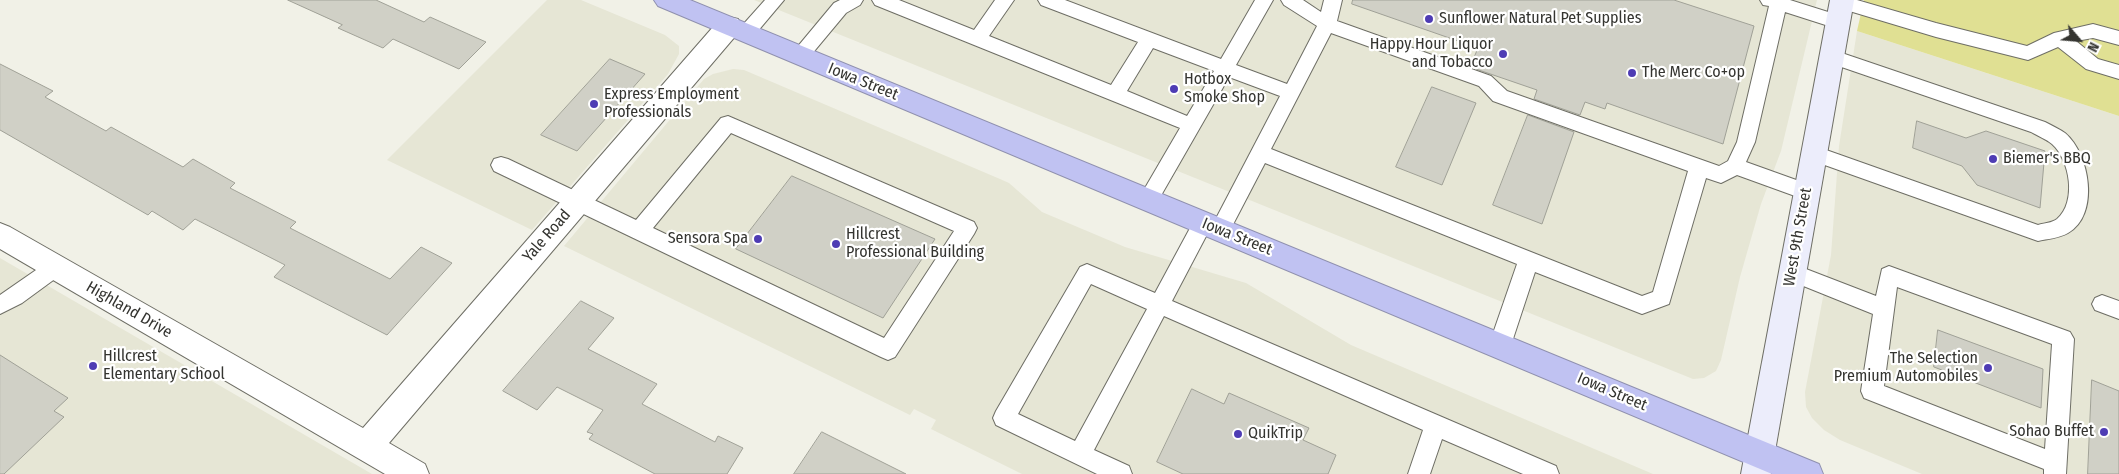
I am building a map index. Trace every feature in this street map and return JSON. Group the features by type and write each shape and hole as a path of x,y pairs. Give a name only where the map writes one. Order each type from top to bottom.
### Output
{"highway":[{"name":"Iowa Street","path":"666,0 1500,345 1757,464 1808,474"}],"street":[{"name":"West 9th Street","path":"1757,464 1769,389 1793,273 1812,153 1841,8"},
{"name":"Yale Road","path":"366,446 578,201 737,30"},
{"name":"Highland Drive","path":"0,235 414,474"}],"lane":[{"path":"737,30 775,0"},
{"path":"800,56 840,8 854,0"},
{"path":"881,0 1191,125"},
{"path":"977,39 1005,0"},
{"path":"1047,0 1291,93"},
{"path":"1148,200 1264,0"},
{"path":"1290,0 1327,24 1485,81 1500,96 1721,176 1735,166 1746,142 1776,1 1841,8 2028,53 2060,38 2093,31 2119,38"},
{"path":"1080,454 1160,304 1260,153 1327,24 1333,0"},
{"path":"2060,38 2092,64 2119,72"},
{"path":"1115,94 1149,39"},
{"path":"1812,153 2038,233 2062,228 2076,210 2079,178 2070,155 2058,138 2038,127 1830,56"},
{"path":"501,165 888,350 967,228 728,123 640,231"},
{"path":"1260,153 1642,305 1662,298 1699,168"},
{"path":"1735,166 1806,192"},
{"path":"1500,345 1529,260"},
{"path":"0,305 15,297 56,267"},
{"path":"1122,474 1004,418 1087,273 1548,474"},
{"path":"1793,273 1884,309"},
{"path":"1889,275 2063,339 2055,469 1872,392 1889,275"},
{"path":"1418,474 1436,425"}],"shaded area":[{"path":"547,0 581,0 665,35 679,46 679,54 668,74 532,230 387,160"},
{"path":"754,0 1817,0 1781,151 1761,204 1740,277 1721,360 1716,371 1704,378 1693,379"},
{"path":"1864,0 2119,0 2119,116 1857,31"},
{"path":"1857,31 2119,116 2119,474 1922,474 1840,440 1824,430 1812,418 1806,407 1805,392 1831,255 1839,146"},
{"path":"733,69 744,70 1009,183 1042,212 1125,247 1246,283 1351,345 1653,474 1022,474 931,429 936,420 914,409 910,415 564,246 704,79 713,74"},
{"name":"Hillcrest Elementary School","path":"0,258 372,474 0,474"}],"building":[{"path":"288,0 376,0 424,22 430,17 486,42 459,69 393,39 383,48 338,28 342,25"},
{"name":"The Merc Co+op","path":"1353,0 1674,0 1754,26 1723,144 1607,103 1605,109 1585,102 1580,115 1534,99 1537,90 1470,67 1478,48 1352,4"},
{"name":"Express Employment Professionals","path":"610,59 645,74 577,151 541,135"},
{"path":"0,64 53,91 45,97 106,131 111,127 183,167 193,159 235,183 230,188 296,222 290,228 390,279 421,247 452,263 387,335 274,277 285,265 195,219 183,230 152,211 148,215 0,130"},
{"path":"1432,87 1476,103 1442,185 1396,167"},
{"path":"1528,115 1574,132 1542,224 1493,205"},
{"name":"Biemer's BBQ","path":"1917,121 1966,138 1986,131 2045,151 2040,208 1977,185 1962,166 1913,148"},
{"name":"Hillcrest Professional Building","path":"792,176 935,239 883,318 736,249"},
{"path":"581,301 614,318 588,349 657,384 642,404 715,442 718,436 743,448 727,474 655,474 589,439 593,434 587,432 603,410 557,387 537,410 503,391"},
{"name":"The Selection Premium Automobiles","path":"1938,330 2043,369 2041,408 1934,367"},
{"path":"0,355 68,398 54,411 64,417 4,474 0,474"},
{"name":"Sohao Buffet","path":"2092,380 2119,391 2119,474 2088,474"},
{"name":"QuikTrip","path":"1192,389 1224,404 1229,393 1309,428 1303,440 1336,455 1328,474 1183,474 1157,462"},
{"path":"822,432 906,474 794,474"}],"place":[{"name":"Sunflower Natural Pet Supplies","path":"1429,19"},
{"name":"Happy Hour Liquor and Tobacco","path":"1503,54"},
{"name":"The Merc Co+op","path":"1632,73"},
{"name":"Hotbox Smoke Shop","path":"1174,89"},
{"name":"Express Employment Professionals","path":"594,104"},
{"name":"Biemer's BBQ","path":"1993,159"},
{"name":"Sensora Spa","path":"758,239"},
{"name":"Hillcrest Professional Building","path":"836,244"},
{"name":"Hillcrest Elementary School","path":"93,366"},
{"name":"The Selection Premium Automobiles","path":"1988,368"},
{"name":"Sohao Buffet","path":"2104,432"},
{"name":"QuikTrip","path":"1238,434"}]}
